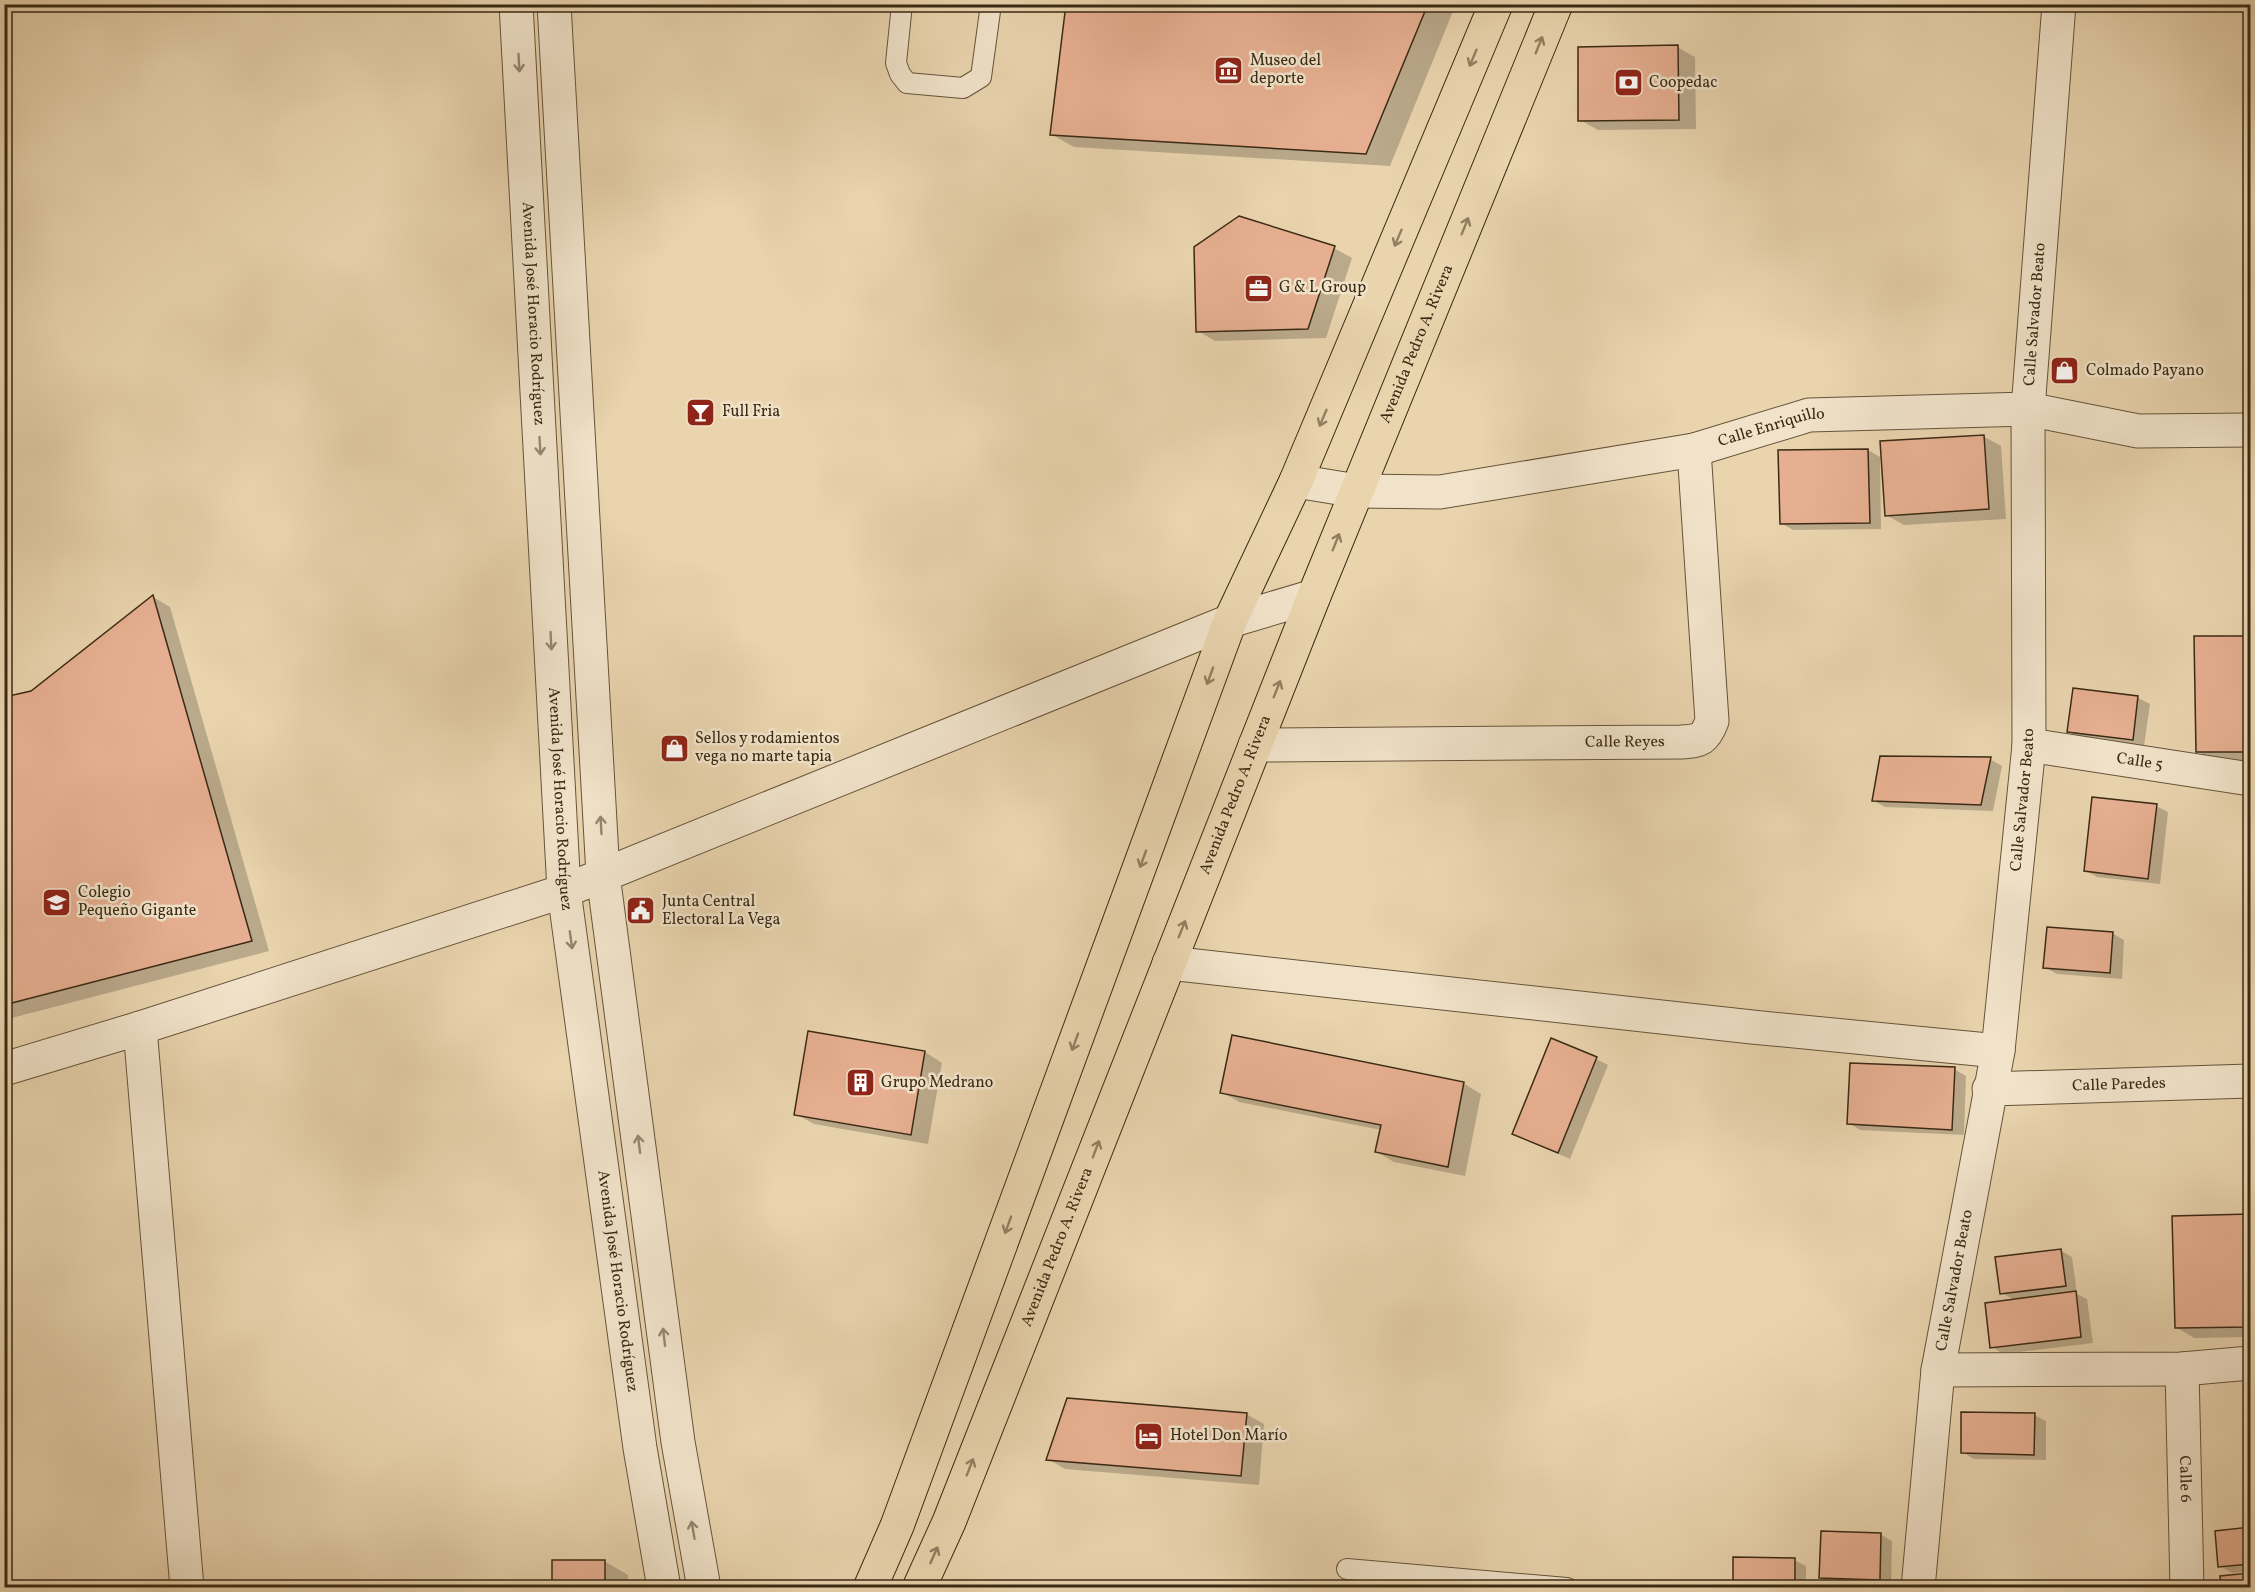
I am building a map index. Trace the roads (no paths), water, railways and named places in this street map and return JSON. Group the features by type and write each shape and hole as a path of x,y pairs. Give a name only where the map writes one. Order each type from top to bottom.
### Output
{"main road":[{"path":"870,1587 901,1515 1230,621 1296,482 1496,4"},
{"name":"Avenida Pedro A. Rivera","path":"920,1587 949,1522 1314,596 1556,4"}],"street":[{"name":"Avenida José Horacio Rodríguez","path":"516,4 564,891 640,1448 664,1587"},
{"path":"554,4 603,875 678,1442 704,1587"},
{"name":"Calle Salvador Beato","path":"1918,1587 1938,1370 1989,1089 1998,1051 2029,744 2028,409 2059,4"},
{"name":"Calle Enriquillo","path":"1296,482 1357,492 1440,492 1694,450 1809,414 2028,409 2138,431 2250,430"},
{"name":"Calle Reyes","path":"1255,745 1681,742 1696,741 1707,734 1712,721 1694,450"},
{"path":"4,1069 140,1028 564,891 1230,621 1314,596"},
{"name":"Calle 5","path":"2029,744 2250,779"},
{"path":"1169,963 1752,1027 1998,1051"},
{"path":"140,1028 187,1587"},
{"name":"Calle Paredes","path":"1989,1089 2250,1081"},
{"path":"1938,1370 2182,1370 2250,1363"},
{"name":"Calle 6","path":"2182,1370 2187,1587"}],"lane":[{"path":"902,4 896,63 900,74 907,83 963,88 981,77 991,4"},
{"path":"1347,1569 1567,1587"}],"place":[{"name":"Museo del deporte","path":"1229,70"},
{"name":"Coopedac","path":"1628,83"},
{"name":"G & L Group","path":"1258,288"},
{"name":"Colmado Payano","path":"2065,371"},
{"name":"Full Fria","path":"701,412"},
{"name":"Sellos y rodamientos vega no marte tapia","path":"674,748"},
{"name":"Colegio Pequeño Gigante","path":"57,902"},
{"name":"Junta Central Electoral La Vega","path":"641,911"},
{"name":"Grupo Medrano","path":"860,1083"},
{"name":"Hotel Don Marío","path":"1149,1436"}]}
